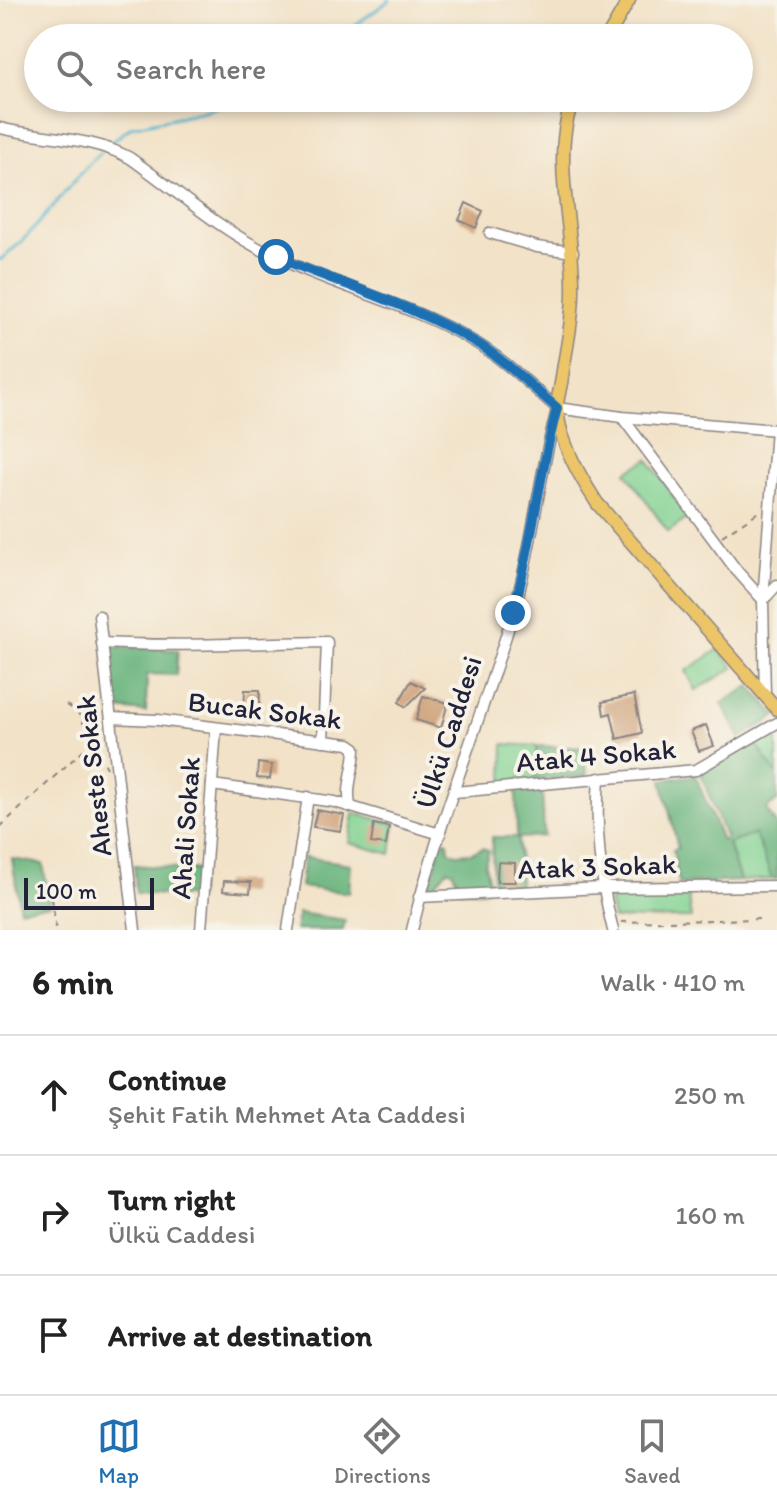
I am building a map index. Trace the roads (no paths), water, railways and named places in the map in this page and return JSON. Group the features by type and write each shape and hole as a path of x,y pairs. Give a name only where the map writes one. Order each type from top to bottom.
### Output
{"main road":[{"path":"615,24 629,0"},
{"path":"569,112 564,152 573,252 572,315 557,408 569,451 597,503 777,709"}],"street":[{"path":"0,128 96,143 113,149 130,158 226,229 276,257 425,317 470,339 557,408 622,417 776,430 773,507 763,600 765,696"},
{"path":"490,233 537,247 573,252"},
{"name":"Ülkü Caddesi","path":"412,930 419,897 520,587 557,408"},
{"path":"622,417 714,541 763,600"},
{"path":"763,600 777,585"},
{"name":"Aheste Sokak","path":"99,616 135,930"},
{"path":"102,643 186,647 228,643 327,642 323,741"},
{"name":"Bucak Sokak","path":"111,718 158,720 349,744 355,748 348,784 350,805"},
{"name":"Atak 4 Sokak","path":"455,792 696,770 777,723"},
{"name":"Ahali Sokak","path":"201,930 216,729"},
{"path":"599,778 597,806 602,888 612,926"},
{"path":"212,785 350,805 440,834"},
{"path":"288,930 308,797"},
{"name":"Atak 3 Sokak","path":"419,897 602,888 777,886"}],"waterway":[{"path":"357,24 390,0"},
{"path":"110,143 131,127 199,112"},
{"path":"0,260 40,222 100,153"}]}
